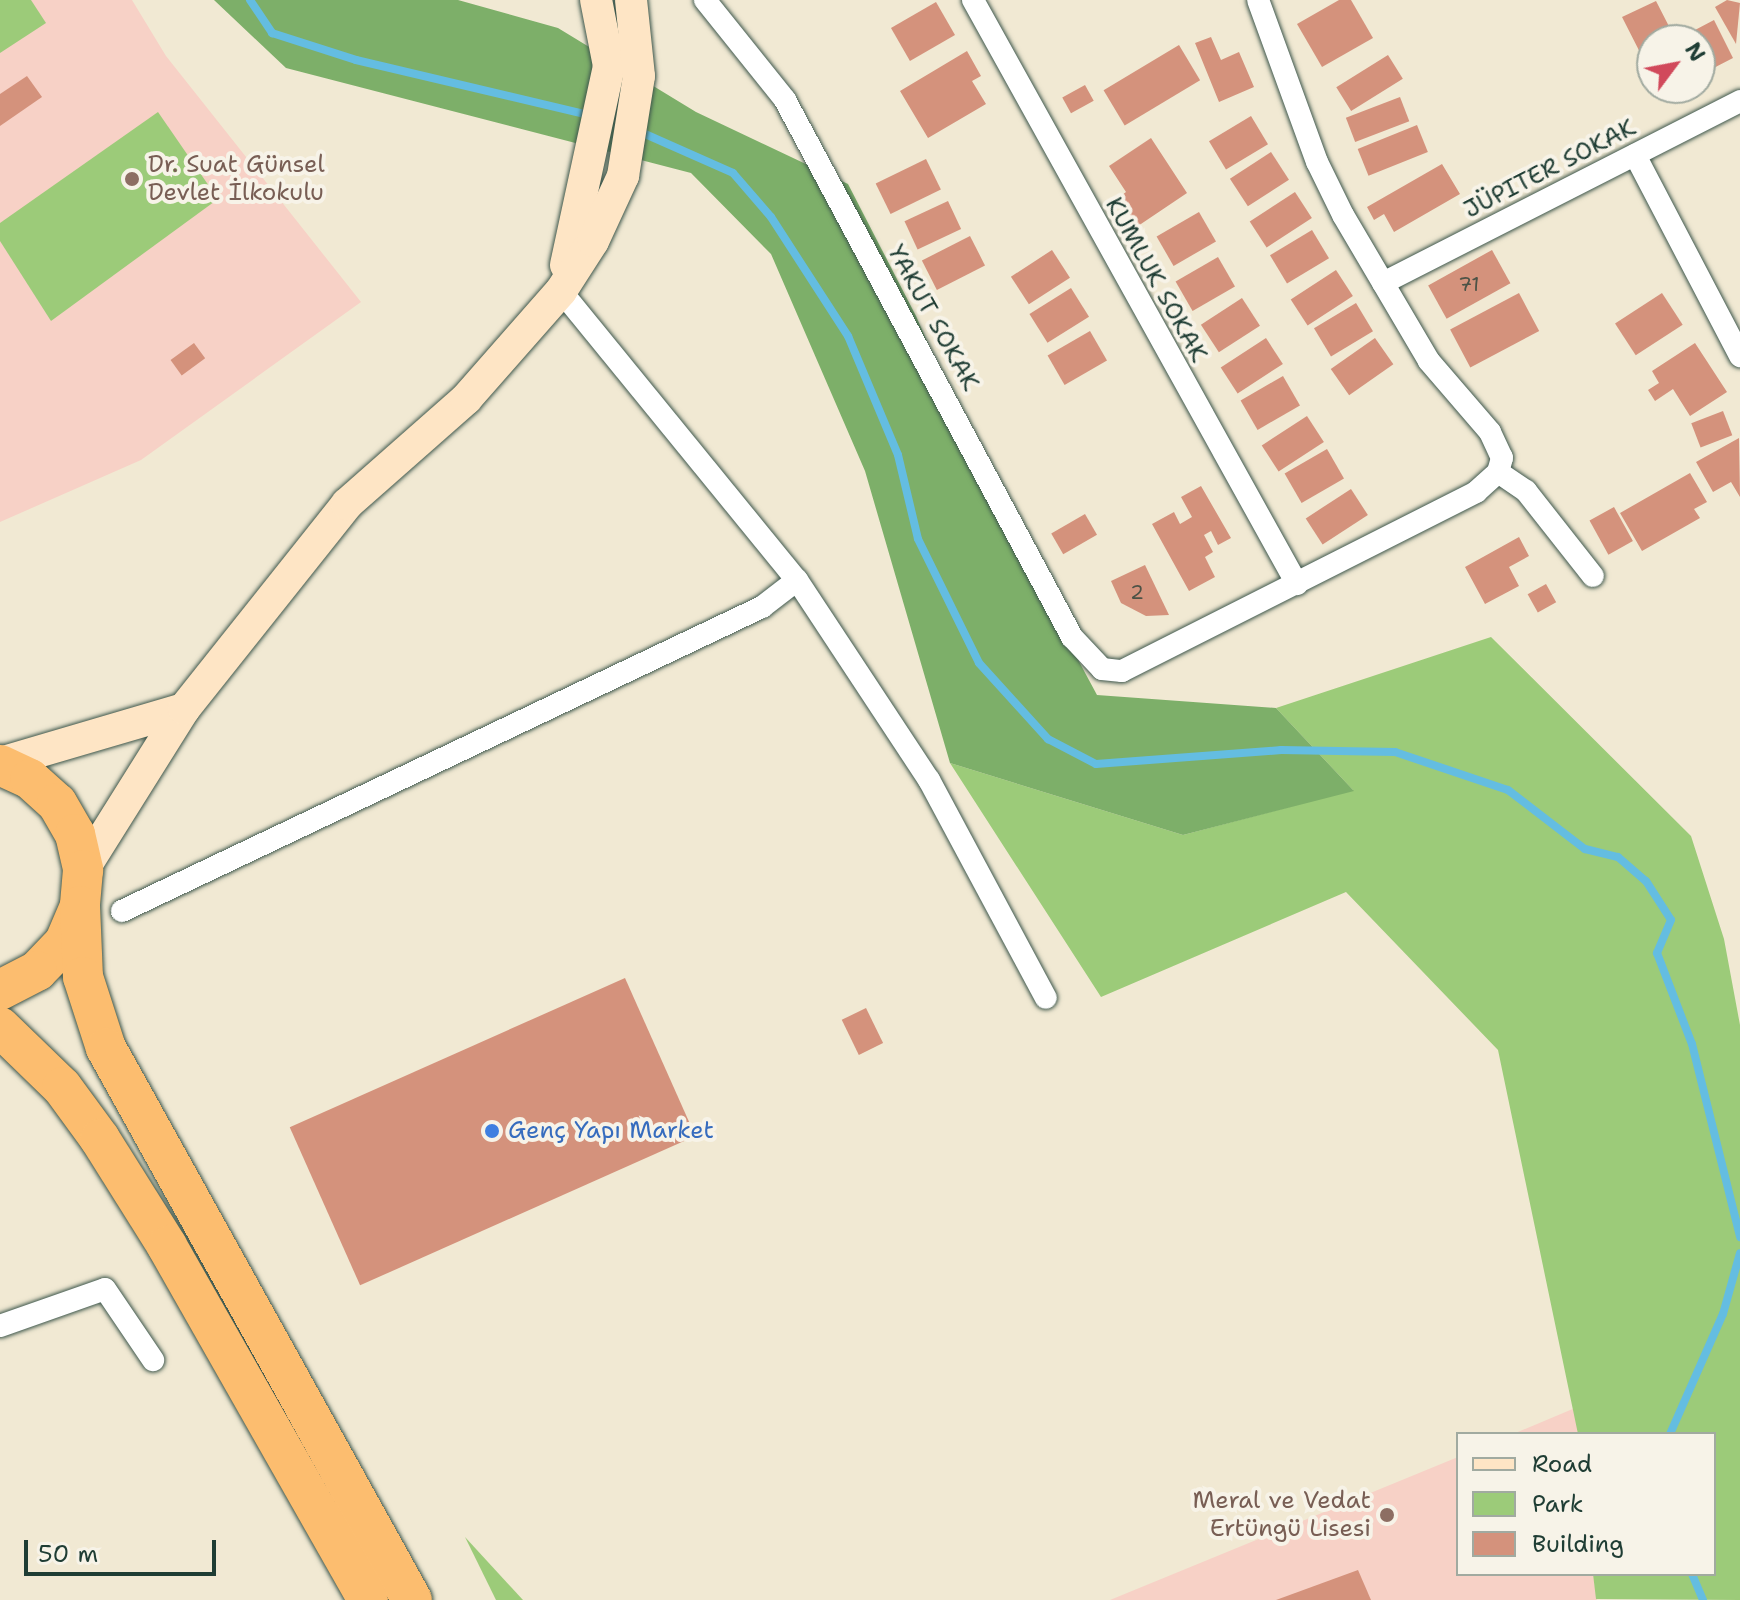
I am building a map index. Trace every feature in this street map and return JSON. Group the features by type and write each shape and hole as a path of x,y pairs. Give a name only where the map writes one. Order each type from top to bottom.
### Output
{"highway":[{"path":"0,764 30,779 57,803 75,834 82,888 83,977 106,1048 412,1600"},
{"path":"0,990 46,962 65,942 82,888"},
{"path":"0,1027 62,1087 100,1139 167,1246 368,1600"}],"street":[{"path":"561,291 589,177 624,71 596,0"},
{"path":"82,888 184,709 347,504 466,399 561,291 593,241 623,176 624,71 631,0"},
{"name":"YAKUT SOKAK","path":"705,0 785,100 1072,637 1102,669 1122,671 1145,663 1297,584"},
{"name":"KUMLUK SOKAK","path":"973,0 1297,584"},
{"path":"1259,0 1317,162 1383,283 1441,378 1499,446 1498,472 1476,492 1297,584"},
{"name":"JÜPITER SOKAK","path":"1383,283 1740,101"},
{"path":"1635,155 1740,356"},
{"path":"561,291 797,580 929,780 1046,998"},
{"path":"1498,472 1526,491 1593,576"},
{"path":"122,911 762,607 797,580"},
{"path":"0,764 184,709"},
{"path":"0,1326 105,1289 153,1360"}],"shaded area":[{"name":"Dr. Suat Günsel Devlet İlkokulu","path":"0,0 132,0 166,56 361,302 141,460 0,522"},
{"path":"1575,1408 1578,1432 1518,1432"},
{"name":"Meral ve Vedat Ertüngü Lisesi","path":"1456,1458 1456,1576 1593,1576 1597,1600 1110,1600"}],"green space":[{"path":"0,0 31,0 46,23 0,53"},
{"path":"214,0 458,0 558,28 696,112 848,184 916,316 1010,533 1097,695 1276,708 1354,791 1183,835 950,763 865,471 771,254 691,173 286,68"},
{"path":"158,112 218,199 51,321 0,241 0,223"},
{"path":"1491,637 1691,836 1724,939 1740,1025 1740,1600 1596,1599 1593,1576 1716,1576 1716,1432 1578,1432 1498,1050 1346,892 1101,997 950,763 1183,835 1353,790 1276,708"},
{"path":"465,1537 523,1600 496,1600"}],"building":[{"path":"1339,0 1351,0 1373,38 1322,67 1297,24"},
{"path":"1727,0 1740,3 1736,44 1715,7"},
{"path":"1656,1 1668,24 1636,24 1636,45 1622,17"},
{"path":"936,2 955,35 910,61 891,28"},
{"path":"1716,24 1733,58 1716,67"},
{"path":"1211,37 1221,60 1239,52 1254,87 1219,102 1195,43"},
{"path":"1179,45 1200,80 1125,125 1104,90"},
{"path":"967,51 981,76 972,81 986,104 928,138 900,91"},
{"path":"1388,55 1403,79 1351,111 1336,87"},
{"path":"27,76 42,97 0,126 0,94"},
{"path":"1085,85 1094,101 1071,113 1062,98"},
{"path":"1400,97 1409,121 1355,142 1346,118"},
{"path":"1251,116 1268,144 1226,170 1209,141"},
{"path":"1417,125 1428,152 1369,176 1358,149"},
{"path":"1151,138 1187,193 1135,228 1117,199 1126,192 1109,166"},
{"path":"1271,152 1289,180 1248,206 1230,179"},
{"path":"926,159 941,190 891,214 876,184"},
{"path":"1442,164 1460,194 1394,232 1384,214 1374,220 1367,207"},
{"path":"1295,192 1312,218 1267,247 1250,221"},
{"path":"948,201 961,229 918,249 904,221"},
{"path":"1199,212 1216,241 1174,266 1157,236"},
{"path":"1312,230 1329,258 1287,284 1270,255"},
{"path":"970,236 985,265 937,290 922,261"},
{"path":"1052,250 1070,278 1029,304 1011,277"},
{"path":"1492,250 1510,283 1447,319 1428,285"},
{"path":"1218,257 1235,286 1193,311 1176,282"},
{"path":"1336,270 1353,296 1308,325 1291,299"},
{"path":"1071,288 1089,317 1047,343 1029,314"},
{"path":"1519,293 1539,331 1470,368 1450,330"},
{"path":"1662,293 1683,325 1636,355 1615,323"},
{"path":"1242,298 1260,326 1219,352 1201,325"},
{"path":"1356,303 1373,331 1331,357 1314,328"},
{"path":"1090,331 1107,360 1065,385 1048,356"},
{"path":"1266,338 1283,364 1238,393 1221,367"},
{"path":"1375,338 1393,364 1349,395 1331,369"},
{"path":"194,343 205,358 182,375 171,360"},
{"path":"1695,343 1727,392 1690,416 1673,389 1655,401 1648,390 1659,383 1652,371"},
{"path":"1283,376 1300,405 1258,430 1241,400"},
{"path":"1723,411 1732,435 1701,447 1691,423"},
{"path":"1307,416 1324,442 1279,471 1262,445"},
{"path":"1739,438 1740,497 1731,482 1713,492 1696,462"},
{"path":"1327,449 1344,478 1302,503 1285,474"},
{"path":"1690,473 1707,502 1694,509 1700,518 1642,551 1620,513"},
{"path":"1201,486 1231,538 1218,545 1211,531 1204,535 1213,552 1205,557 1215,577 1189,591 1152,524 1174,512 1180,524 1192,517 1181,497"},
{"path":"1351,489 1368,515 1323,544 1306,518"},
{"path":"1614,507 1633,541 1608,555 1590,521"},
{"path":"1085,514 1097,535 1063,554 1051,534"},
{"path":"1519,537 1529,556 1509,567 1519,586 1485,604 1465,567"},
{"path":"1145,565 1169,615 1146,616 1121,603 1111,581"},
{"path":"1546,584 1556,602 1538,613 1528,594"},
{"name":"Genç Yapı Market","path":"625,978 695,1136 360,1285 290,1127"},
{"path":"866,1008 883,1043 859,1055 842,1020"},
{"name":"Meral ve Vedat Ertüngü Lisesi","path":"1358,1570 1371,1600 1276,1600"}],"waterway":[{"path":"250,0 272,33 356,60 593,116"},
{"path":"636,130 733,173 771,217 848,336 898,455 918,539 979,663 1048,739 1096,764 1281,750 1395,752 1508,790 1585,849 1618,857 1646,881 1671,920 1657,953 1692,1044 1740,1237"},
{"path":"1671,1432 1723,1314 1740,1253"},
{"path":"1693,1576 1703,1600"}],"place":[{"name":"Dr. Suat Günsel Devlet İlkokulu","path":"132,179"},
{"name":"Genç Yapı Market","path":"492,1131"},
{"name":"Meral ve Vedat Ertüngü Lisesi","path":"1387,1515"}]}
